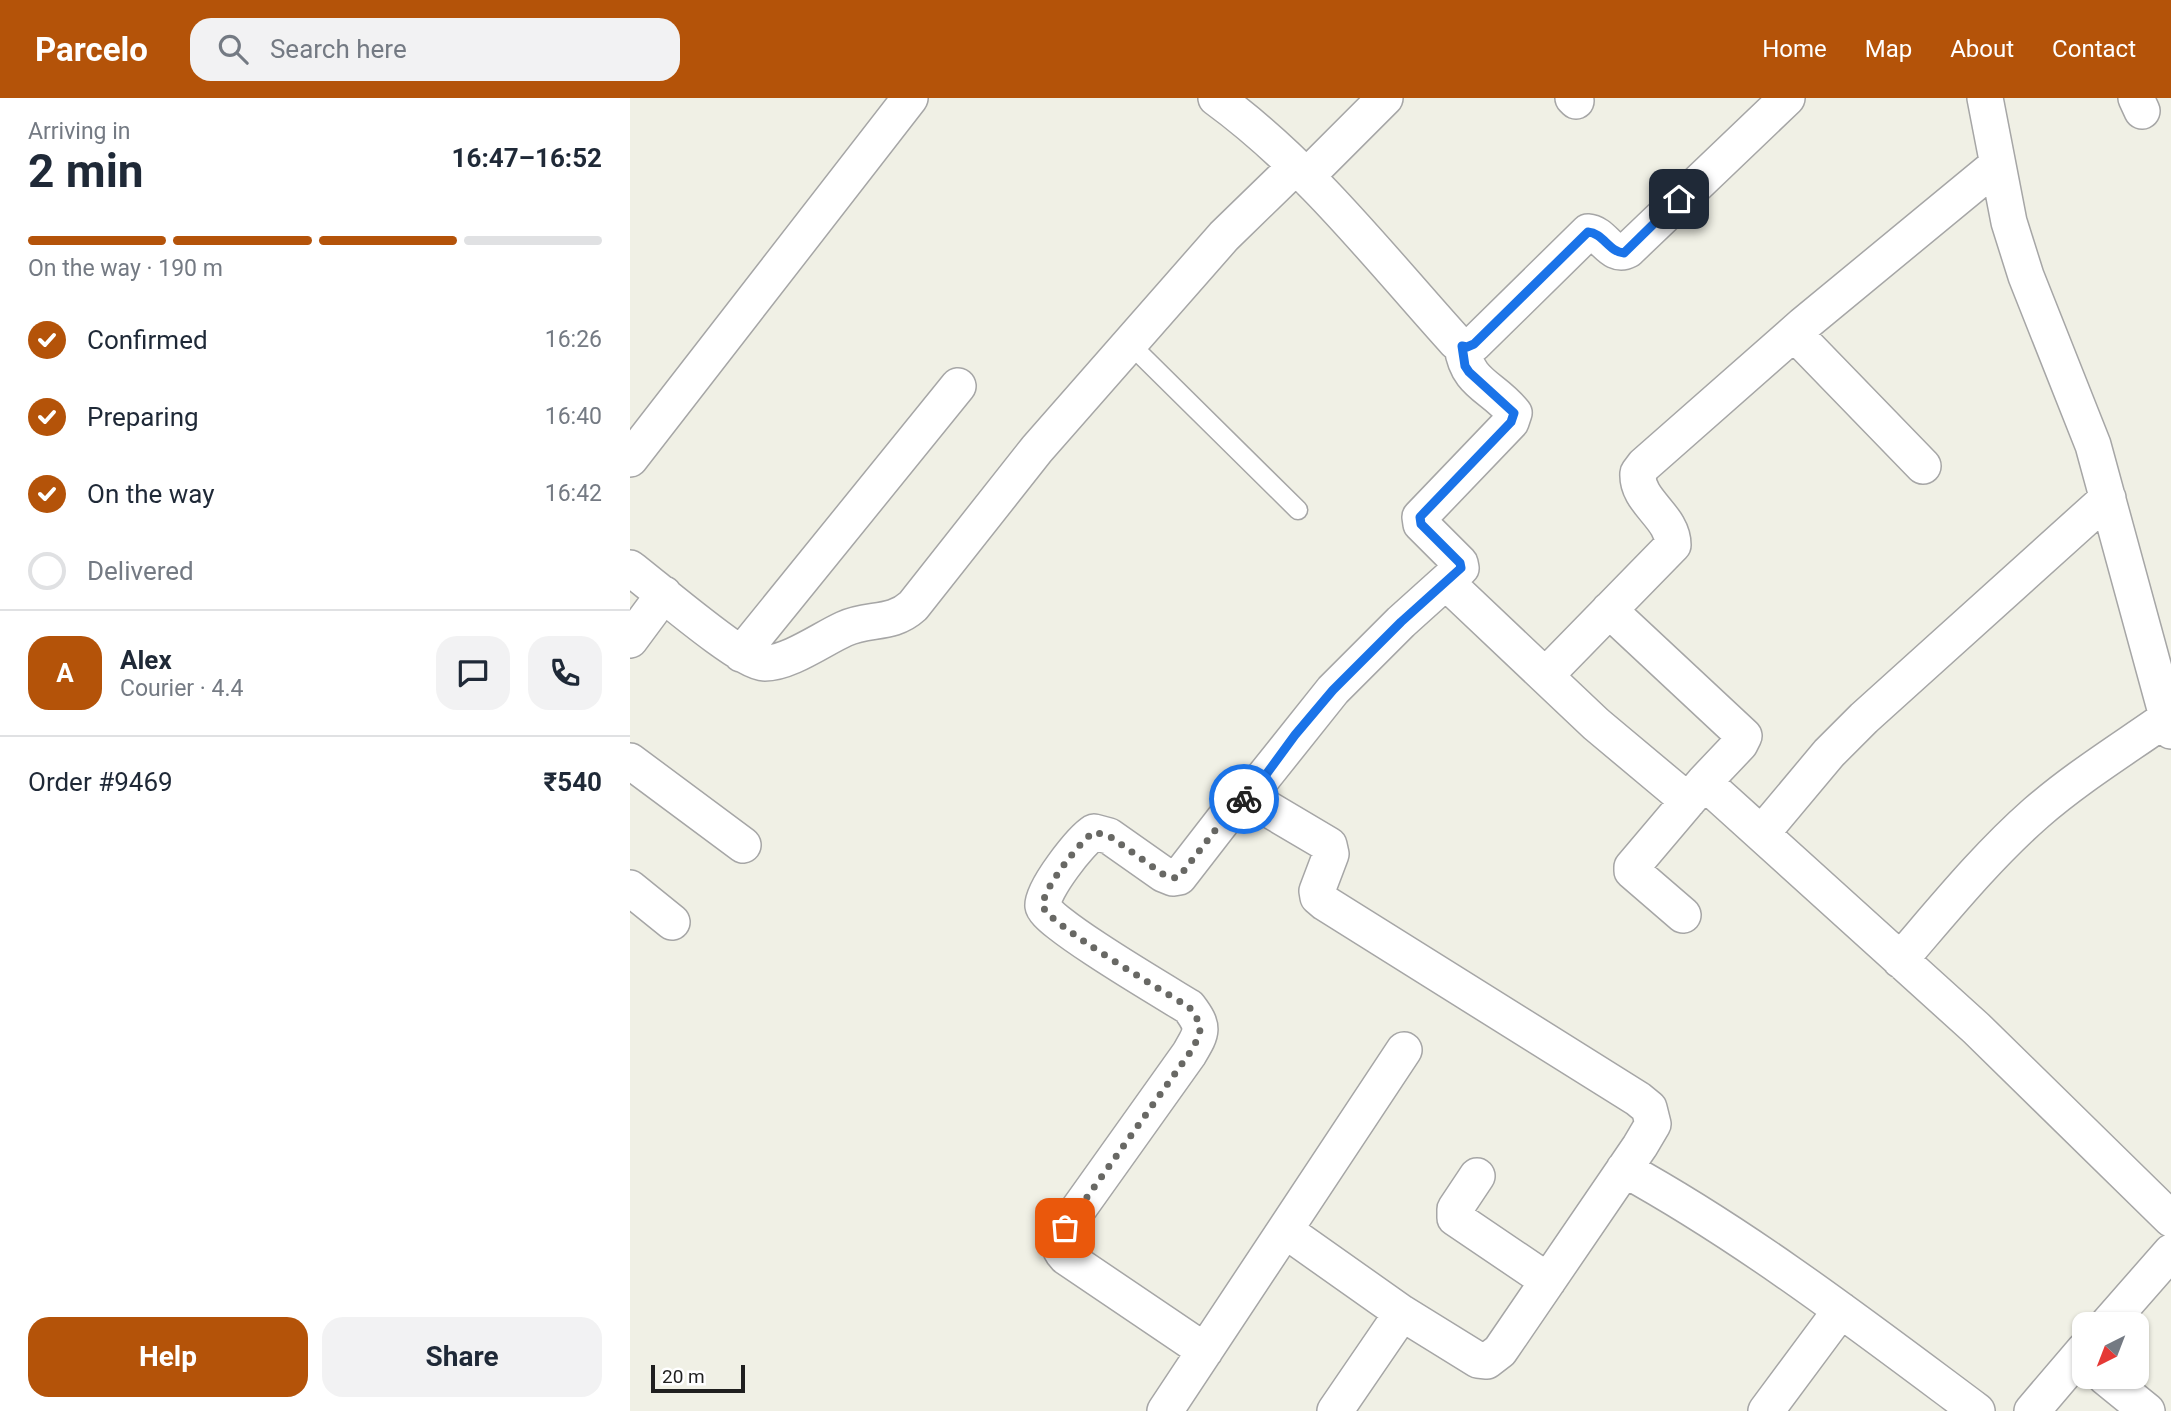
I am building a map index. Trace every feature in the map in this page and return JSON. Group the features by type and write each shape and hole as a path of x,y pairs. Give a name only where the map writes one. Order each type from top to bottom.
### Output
{"street":[{"path":"630,459 910,98"},
{"path":"1205,1351 1060,1251 1059,1245 1065,1228 1189,1054 1201,1030 1199,1021 1189,1007 1046,914 1043,905 1045,895 1061,870 1094,832 1109,836 1163,874 1179,877 1234,806 1254,791 1295,735 1333,690 1401,622 1459,572 1460,563 1421,524 1420,517 1511,422 1514,413 1469,372 1465,366 1462,346 1301,172 1216,98"},
{"path":"630,568 741,654 764,663 779,661 852,625 894,619 903,615 914,606 1037,449 1224,236 1385,98"},
{"path":"1462,346 1474,344 1588,232 1596,234 1616,252 1624,253 1628,250 1787,98"},
{"path":"1900,960 1986,861 2036,813 2070,786 2169,725 2093,445 2026,276 2009,222 1985,98"},
{"path":"1546,675 1673,545 1670,530 1640,488 1638,473 1794,332 1997,165"},
{"path":"1794,332 1923,466"},
{"path":"741,654 958,386"},
{"path":"1762,832 1829,753 1864,718 2108,498"},
{"path":"1446,582 1621,747 1762,832 1976,1028 2171,1219"},
{"path":"630,640 664,594"},
{"path":"1609,610 1744,736 1740,744 1632,867 1632,871 1683,915"},
{"path":"630,761 743,845"},
{"path":"1254,791 1258,803 1329,845 1331,854 1317,891 1318,897 1325,903 1649,1108 1653,1125 1500,1351 1487,1361 1478,1360 1402,1313 1286,1231"},
{"path":"630,888 672,922"},
{"path":"1165,1411 1404,1050"},
{"path":"1624,1170 1689,1206 1841,1310 1978,1411"},
{"path":"1477,1176 1455,1209 1455,1218 1548,1281"},
{"path":"2118,1312 2171,1252"},
{"path":"1766,1411 1841,1310"},
{"path":"1335,1411 1402,1313"},
{"path":"2032,1411 2072,1375"},
{"path":"2122,1390 2147,1411"}],"lane":[{"path":"1130,344 1298,510"}],"way so far":[{"path":"1065,1228 1189,1054 1201,1030 1199,1021 1189,1007 1046,914 1043,905 1045,895 1074,853 1094,832 1109,836 1163,874 1179,877 1234,806 1244,799"}],"route":[{"path":"1244,799 1254,791 1312,713 1333,690 1401,622 1461,568 1460,563 1421,524 1420,517 1514,418 1511,409 1469,372 1465,366 1462,346 1474,344 1588,232 1592,231 1616,252 1624,253 1679,199"}]}
